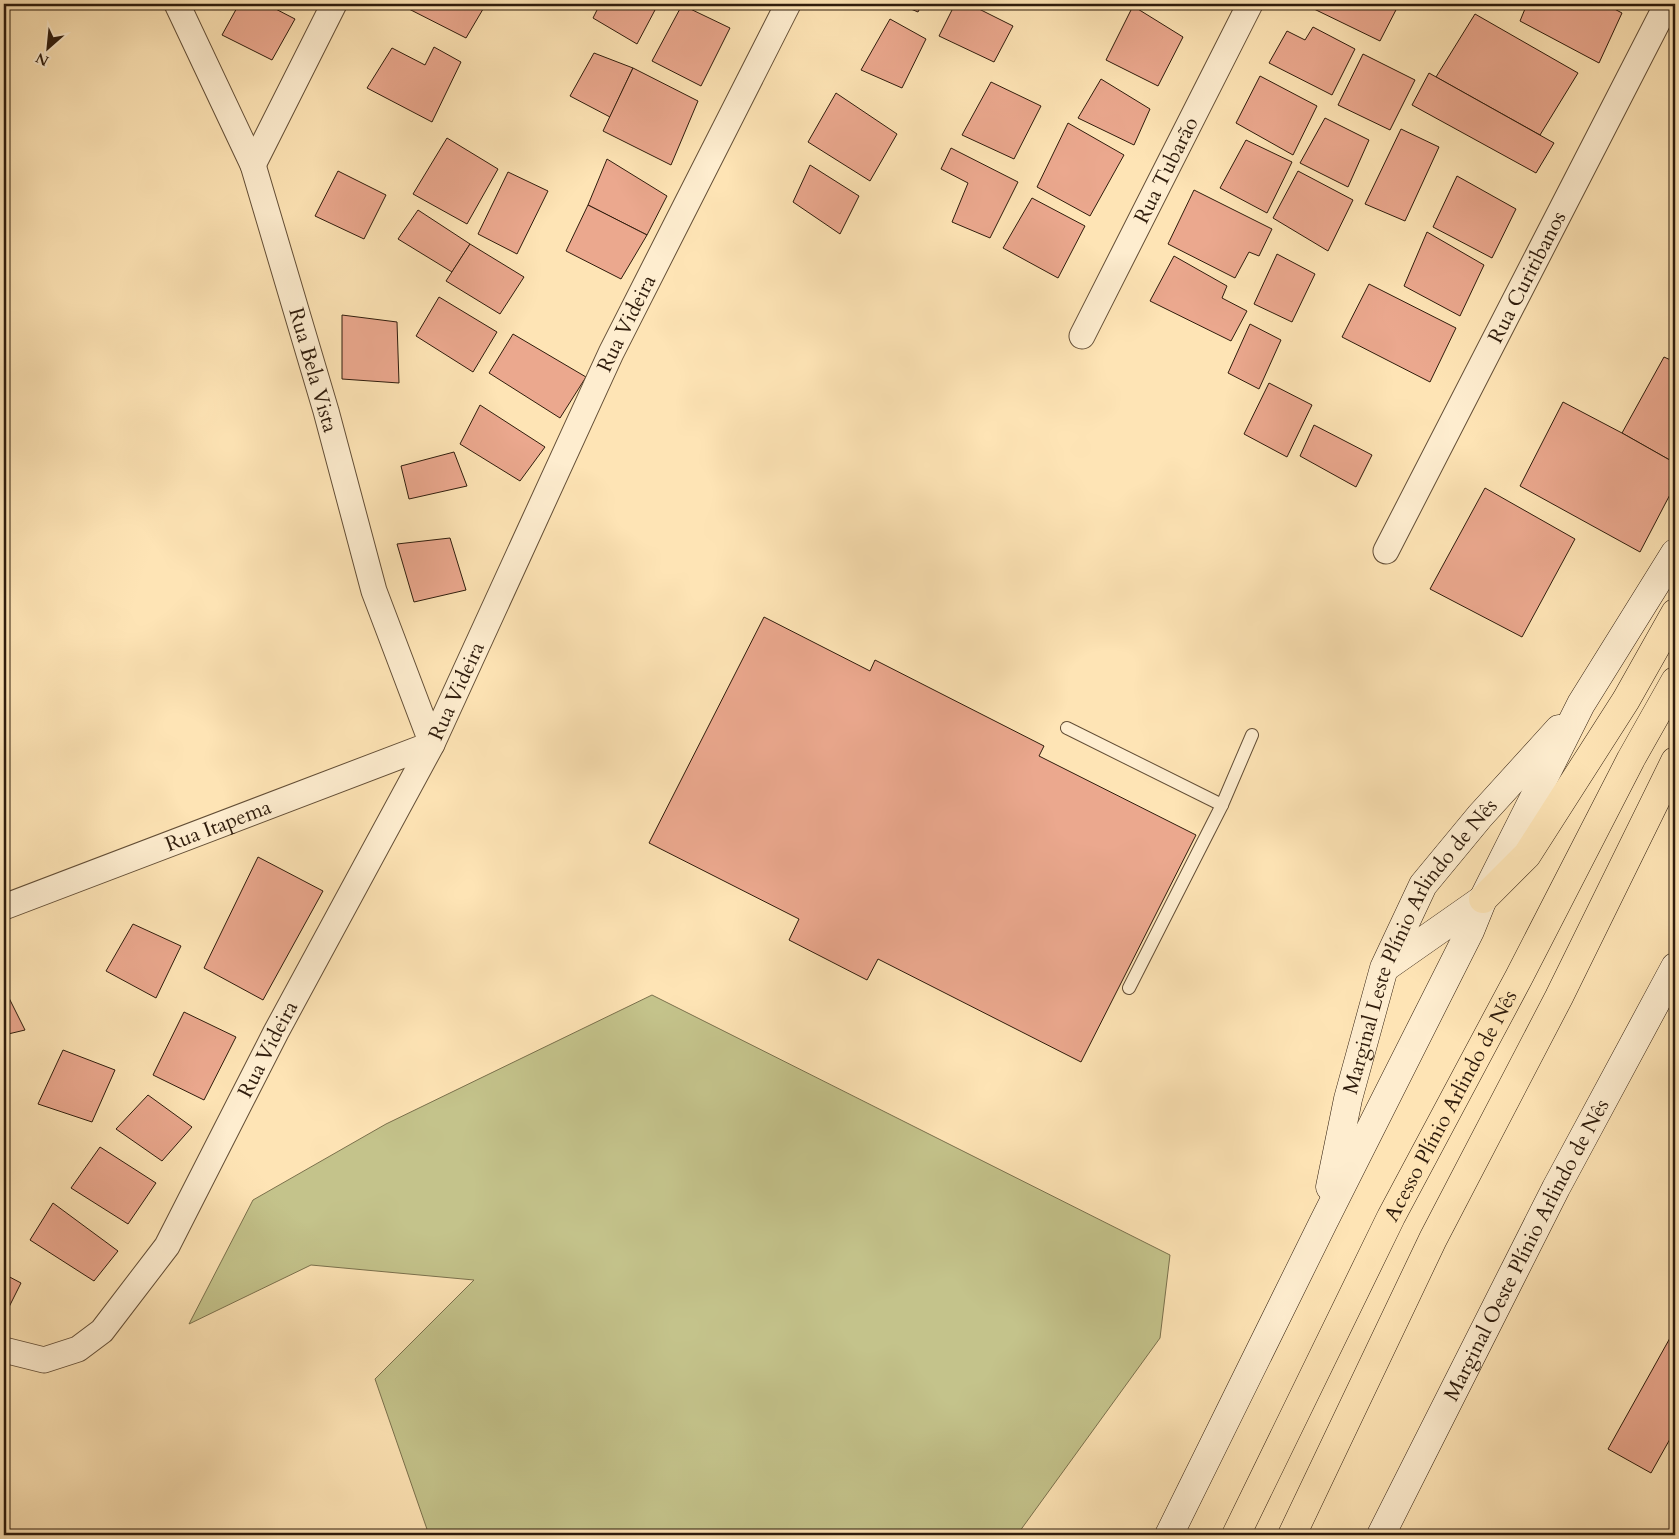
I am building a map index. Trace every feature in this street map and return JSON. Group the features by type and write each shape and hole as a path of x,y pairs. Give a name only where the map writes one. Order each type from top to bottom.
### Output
{"highway":[{"path":"1483,900 1528,855 1626,700 1675,613"},
{"name":"Acesso Plínio Arlindo de Nês","path":"1236,1535 1391,1217 1519,977 1631,759 1675,681"},
{"path":"1292,1535 1433,1239 1559,997 1675,762"}],"main road":[{"name":"Marginal Leste Plínio Arlindo de Nês","path":"1169,1535 1323,1223 1470,932 1483,900 1581,704 1675,553"},
{"name":"Marginal Leste Plínio Arlindo de Nês","path":"1323,1223 1348,1099 1384,968 1423,885 1480,816 1581,704"},
{"path":"1384,968 1483,900"},
{"name":"Marginal Oeste Plínio Arlindo de Nês","path":"1381,1535 1556,1188 1675,967"}],"street":[{"name":"Rua Bela Vista","path":"177,4 253,165 326,411 374,591 432,744"},
{"path":"253,165 334,4"},
{"name":"Rua Videira","path":"4,1350 44,1360 78,1349 102,1331 167,1246 276,1032 432,744 610,353 788,4"},
{"name":"Rua Tubarão","path":"1082,336 1250,4"},
{"name":"Rua Curitibanos","path":"1386,551 1666,4"},
{"name":"Rua Itapema","path":"4,907 432,744"}],"lane":[{"path":"1067,728 1222,805"},
{"path":"1129,988 1222,805 1252,735"}],"shaded area":[{"path":"652,995 1170,1255 1160,1338 1017,1535 429,1535 375,1379 474,1280 311,1265 189,1324 253,1200 386,1124"}],"building":[{"path":"239,4 266,4 295,19 272,60 222,35"},
{"path":"406,4 486,4 466,38 405,7"},
{"path":"600,4 644,4 655,10 637,44 593,18"},
{"path":"899,4 922,4 918,12"},
{"path":"955,4 969,4 1013,26 994,62 939,36"},
{"path":"1316,4 1399,4 1380,41 1314,9"},
{"path":"1527,4 1605,4 1622,13 1599,63 1520,21"},
{"path":"682,5 730,28 701,86 652,61"},
{"path":"1133,6 1183,37 1158,86 1106,60"},
{"path":"1475,14 1578,73 1540,135 1436,77"},
{"path":"890,19 926,39 902,88 861,70"},
{"path":"1313,27 1355,49 1332,95 1269,63 1287,31 1305,40"},
{"path":"434,47 461,62 432,122 367,88 392,48 425,65"},
{"path":"594,53 633,68 610,117 570,96"},
{"path":"1363,54 1415,80 1390,130 1338,105"},
{"path":"633,68 698,101 671,165 603,131"},
{"path":"1429,73 1554,143 1536,173 1412,105"},
{"path":"1260,76 1317,106 1293,155 1236,123"},
{"path":"1101,79 1150,109 1134,145 1078,118"},
{"path":"991,82 1041,106 1014,159 962,135"},
{"path":"836,93 897,134 870,181 808,142"},
{"path":"1325,118 1369,140 1348,187 1300,163"},
{"path":"1068,123 1124,155 1090,216 1037,187"},
{"path":"1401,129 1439,147 1405,221 1365,204"},
{"path":"447,138 498,169 467,224 413,194"},
{"path":"1246,140 1292,162 1267,213 1220,188"},
{"path":"951,148 1018,182 990,238 952,222 968,183 941,169"},
{"path":"607,159 667,196 647,235 588,205"},
{"path":"810,165 859,196 840,234 793,202"},
{"path":"338,171 386,195 364,239 315,216"},
{"path":"1298,171 1353,200 1328,251 1273,218"},
{"path":"508,172 548,191 517,254 478,234"},
{"path":"1457,176 1516,209 1492,258 1433,227"},
{"path":"1194,190 1272,229 1259,256 1249,252 1235,278 1168,244"},
{"path":"1032,198 1085,226 1058,278 1003,248"},
{"path":"588,205 647,235 621,279 566,251"},
{"path":"418,210 470,244 452,272 398,239"},
{"path":"1427,232 1484,265 1460,316 1404,286"},
{"path":"470,244 524,277 500,314 446,281"},
{"path":"1277,254 1315,274 1292,322 1254,304"},
{"path":"1174,256 1227,286 1222,298 1247,311 1231,341 1150,301"},
{"path":"1369,284 1456,328 1430,382 1342,337"},
{"path":"439,297 497,332 473,372 416,336"},
{"path":"342,315 397,322 399,383 342,379"},
{"path":"1250,324 1281,340 1259,389 1228,373"},
{"path":"513,334 586,377 560,418 489,373"},
{"path":"1664,357 1675,362 1675,463 1622,433"},
{"path":"1269,383 1312,405 1287,457 1244,434"},
{"path":"1563,402 1675,463 1675,485 1640,552 1520,486"},
{"path":"480,405 545,447 520,481 460,444"},
{"path":"1314,425 1372,455 1356,487 1300,456"},
{"path":"454,452 467,486 409,499 401,466"},
{"path":"1485,488 1575,539 1522,637 1430,589"},
{"path":"450,538 466,590 414,602 397,544"},
{"path":"764,617 870,671 875,660 1044,746 1039,756 1196,835 1081,1062 878,959 867,980 789,940 799,919 649,843"},
{"path":"258,857 323,891 263,1000 204,968"},
{"path":"133,924 181,946 156,998 106,971"},
{"path":"4,988 25,1030 4,1035"},
{"path":"184,1012 236,1037 204,1100 153,1075"},
{"path":"63,1050 115,1070 92,1122 38,1104"},
{"path":"148,1095 192,1127 162,1161 116,1129"},
{"path":"100,1147 156,1183 128,1224 71,1188"},
{"path":"53,1203 118,1251 94,1281 30,1240"},
{"path":"4,1274 21,1283 4,1317"},
{"path":"1675,1329 1675,1430 1651,1473 1608,1449"}]}
